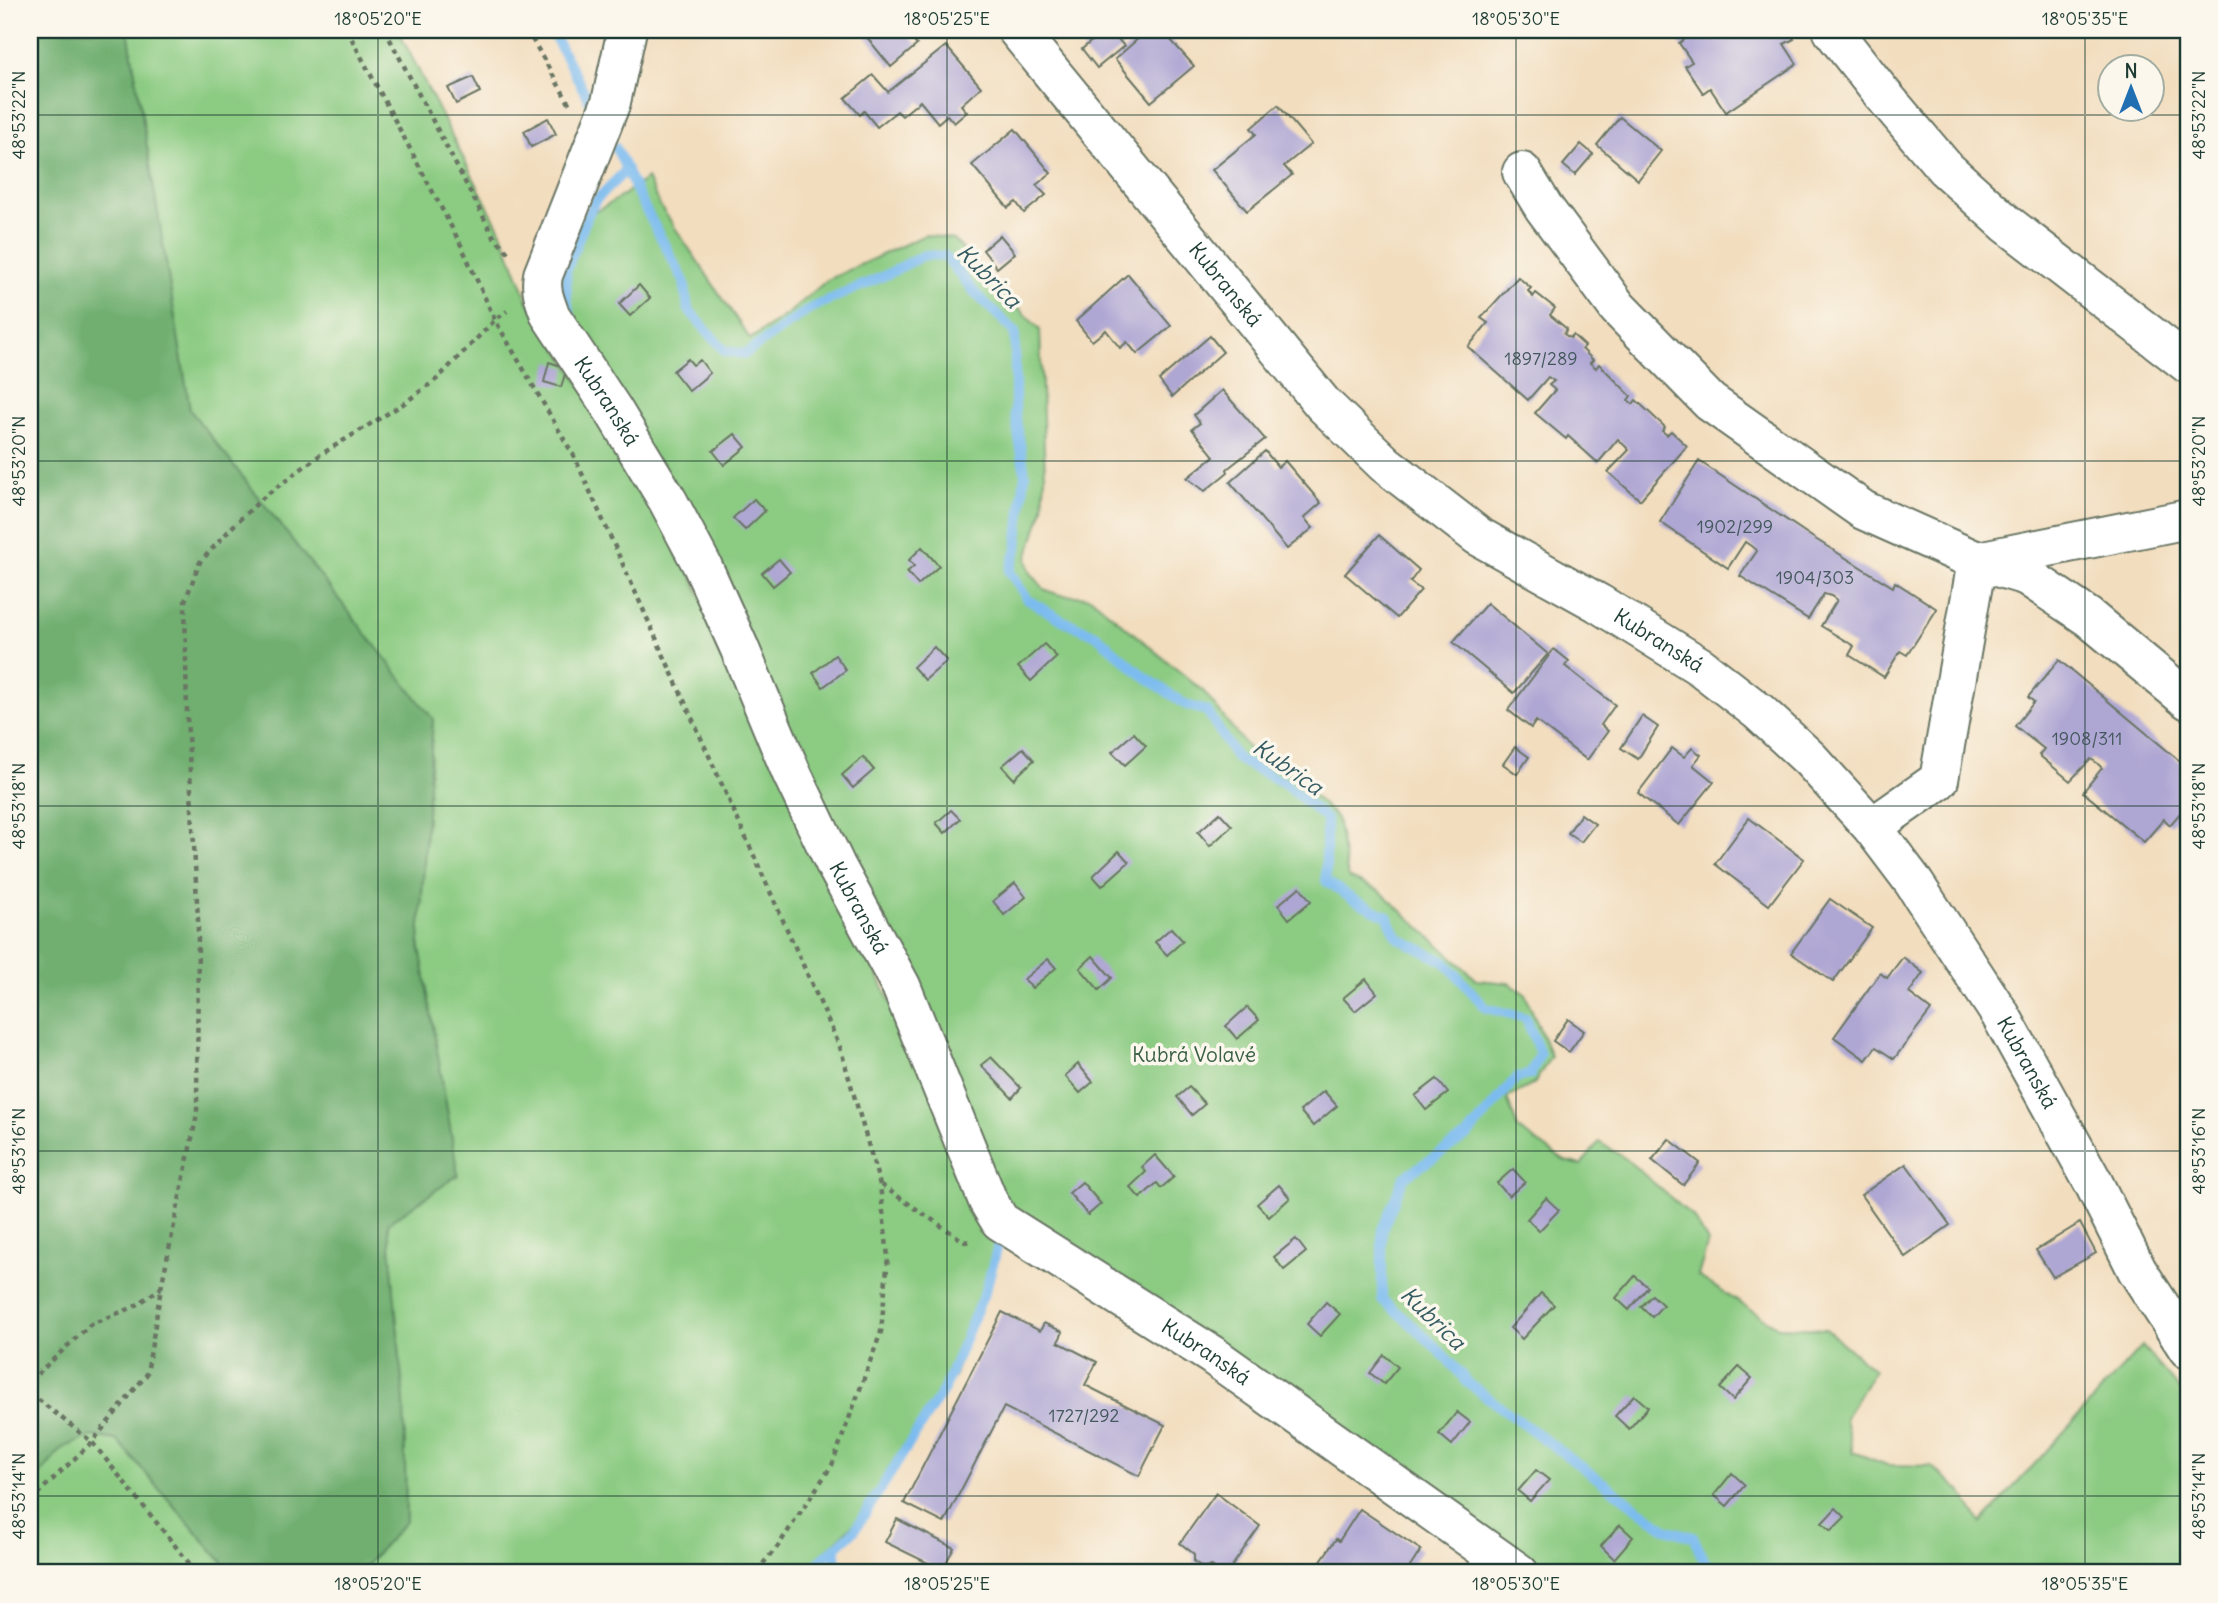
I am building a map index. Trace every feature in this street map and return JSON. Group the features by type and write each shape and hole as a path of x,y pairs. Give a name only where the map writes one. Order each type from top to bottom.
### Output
{"street":[{"path":"541,286 549,256 611,102 627,30"},
{"name":"Kubranská","path":"1017,30 1323,404 1385,464 1478,536 1598,603 1701,667 1759,712 1810,759 1872,827 1912,880 2000,1014 2093,1182 2137,1270 2188,1349"},
{"path":"1832,30 1945,168 2007,224 2188,364"},
{"path":"1522,172 1544,208 1618,308 1710,402 1863,510 1977,561 2027,576 2088,617 2188,701"},
{"name":"Kubranská","path":"541,286 550,315 613,410 668,501 702,565 791,772 836,866 901,986 988,1201 1000,1221 1212,1356 1519,1573"},
{"path":"1977,561 2188,519"},
{"path":"1872,827 1939,780 1977,561"}],"path":[{"path":"347,30 461,245 495,320 575,458 840,1047 880,1185 888,1257 881,1332 832,1465 778,1546 755,1573"},
{"path":"385,30 494,237 541,286"},
{"path":"527,30 593,149"},
{"path":"30,1501 92,1442 147,1374 161,1288 197,1114 198,920 187,716 185,601 200,562 265,496 320,455 403,404 437,379 495,320"},
{"path":"880,1185 965,1242 975,1241 1000,1221"},
{"path":"30,1381 91,1324 134,1307 161,1288"},
{"path":"30,1393 92,1442 197,1573"}],"green space":[{"path":"30,30 128,30 190,410 433,719 419,942 458,1175 388,1223 404,1403 406,1521 359,1573 232,1573 117,1440 92,1436 62,1448 30,1487"},
{"path":"128,30 398,30 503,236 529,303 663,515 1002,1242 955,1375 867,1511 803,1573 359,1573 406,1521 404,1403 388,1223 458,1175 419,942 433,720 190,410"},
{"name":"Kubrá Volavé","path":"647,178 659,204 750,339 789,313 827,280 925,235 953,239 1040,330 1045,477 1043,508 1027,559 1030,572 1045,590 1060,595 1090,597 1204,692 1251,752 1280,764 1337,818 1348,877 1380,891 1477,980 1509,983 1525,994 1551,1056 1534,1084 1507,1098 1518,1129 1565,1161 1581,1165 1599,1142 1626,1159 1693,1217 1708,1242 1698,1276 1778,1327 1826,1329 1874,1370 1845,1419 1853,1452 1887,1465 1931,1466 1960,1491 1981,1523 2142,1346 2188,1399 2188,1573 1533,1573 1010,1210 588,359 556,279 573,224 619,198"},
{"path":"92,1436 117,1440 232,1573 30,1573 30,1487 62,1448"}],"building":[{"path":"861,30 916,30 909,36 917,45 891,67"},
{"path":"1105,30 1110,30 1124,46 1097,68 1082,49"},
{"path":"1148,30 1162,30 1194,66 1151,102 1115,59"},
{"path":"1698,30 1709,30 1715,39 1728,30 1788,30 1794,39 1784,44 1797,64 1726,112 1710,88 1703,93 1685,66 1692,62 1679,43"},
{"path":"946,46 981,87 961,105 967,112 954,123 947,115 938,123 920,101 902,116 897,111 877,127 864,111 860,115 845,98 873,75 888,92"},
{"path":"473,77 480,92 456,104 448,88"},
{"path":"1278,105 1311,144 1284,166 1292,175 1247,211 1212,170 1256,134 1251,128"},
{"path":"1620,117 1661,151 1638,180 1597,145"},
{"path":"548,118 556,134 531,147 524,131"},
{"path":"1015,129 1051,173 1036,185 1046,195 1024,213 1016,202 1008,208 972,165"},
{"path":"1581,144 1593,154 1575,175 1563,165"},
{"path":"1000,235 1015,253 997,268 983,250"},
{"path":"1128,274 1171,326 1137,354 1127,342 1120,348 1106,330 1092,341 1076,321"},
{"path":"1518,277 1531,288 1528,291 1533,297 1536,293 1555,308 1550,315 1567,329 1564,334 1570,338 1573,335 1585,346 1582,349 1593,360 1590,363 1596,368 1599,364 1631,396 1628,400 1633,404 1636,400 1665,427 1662,431 1667,435 1671,431 1687,446 1640,500 1608,472 1629,450 1618,439 1598,463 1568,436 1566,439 1535,413 1555,390 1549,385 1554,381 1548,377 1528,400 1468,347 1488,323 1481,318"},
{"path":"639,285 650,298 630,316 619,304"},
{"path":"1210,336 1223,352 1172,397 1159,380"},
{"path":"688,359 693,365 700,360 710,373 689,391 673,371"},
{"path":"549,362 567,368 561,387 544,382"},
{"path":"1222,390 1265,439 1227,469 1228,472 1205,491 1187,478 1214,456 1192,429 1200,423 1194,415"},
{"path":"735,434 746,447 724,465 713,451"},
{"path":"1265,451 1278,467 1285,461 1321,503 1304,518 1313,528 1287,549 1230,482"},
{"path":"1699,461 1812,537 1893,587 1895,582 1937,609 1907,655 1900,651 1884,677 1849,655 1854,646 1821,626 1837,600 1824,594 1808,619 1740,576 1757,551 1745,542 1728,568 1660,522"},
{"path":"754,499 765,511 745,530 733,518"},
{"path":"1379,535 1419,570 1410,582 1421,590 1397,618 1345,574"},
{"path":"922,547 939,566 918,585 907,572 914,566 909,560"},
{"path":"779,559 790,572 773,586 762,573"},
{"path":"1487,603 1548,654 1514,693 1453,642"},
{"path":"1044,644 1057,657 1031,681 1018,667"},
{"path":"934,647 947,661 925,680 913,667"},
{"path":"1554,649 1569,661 1565,666 1615,705 1601,725 1608,731 1587,760 1536,721 1531,728 1508,710"},
{"path":"835,655 846,670 823,687 813,673"},
{"path":"2059,660 2188,768 2188,804 2170,825 2164,819 2144,842 2083,792 2102,768 2097,763 2091,759 2070,781 2039,755 2044,749 2015,726 2034,702 2028,697"},
{"path":"1642,716 1658,727 1638,759 1621,748"},
{"path":"1134,733 1146,746 1125,765 1112,752"},
{"path":"1515,747 1529,757 1517,774 1503,764"},
{"path":"1023,748 1034,760 1014,779 1002,766"},
{"path":"1672,748 1684,757 1692,748 1701,755 1693,765 1714,782 1679,825 1638,793"},
{"path":"863,757 874,770 853,788 842,775"},
{"path":"951,810 960,819 945,833 936,823"},
{"path":"1220,813 1232,826 1210,846 1198,832"},
{"path":"1581,814 1595,824 1581,842 1568,833"},
{"path":"1749,818 1804,859 1769,905 1715,864"},
{"path":"1119,851 1129,862 1102,886 1093,876"},
{"path":"1015,883 1026,897 1004,915 993,901"},
{"path":"1300,887 1311,901 1289,919 1278,905"},
{"path":"1830,899 1872,928 1833,982 1791,953"},
{"path":"1171,928 1183,941 1167,955 1155,942"},
{"path":"1093,956 1112,978 1099,990 1080,968"},
{"path":"1903,957 1923,973 1909,993 1931,1010 1894,1059 1876,1047 1866,1060 1834,1037 1880,973 1887,978"},
{"path":"1048,959 1056,968 1032,988 1024,979"},
{"path":"1366,979 1377,993 1355,1011 1343,998"},
{"path":"1247,1007 1259,1020 1237,1039 1226,1026"},
{"path":"1568,1019 1584,1031 1569,1052 1553,1041"},
{"path":"991,1057 1021,1088 1012,1098 981,1065"},
{"path":"1078,1064 1093,1082 1080,1093 1065,1076"},
{"path":"1437,1079 1448,1093 1426,1110 1415,1096"},
{"path":"1189,1087 1205,1104 1192,1115 1177,1097"},
{"path":"1324,1091 1337,1106 1313,1126 1300,1111"},
{"path":"1669,1139 1700,1163 1683,1185 1652,1160"},
{"path":"1155,1155 1174,1177 1161,1188 1157,1183 1140,1198 1130,1187 1146,1172 1142,1167"},
{"path":"1906,1164 1950,1225 1905,1257 1861,1195"},
{"path":"1513,1169 1525,1182 1509,1196 1497,1183"},
{"path":"1082,1182 1101,1204 1088,1215 1069,1193"},
{"path":"1279,1185 1290,1198 1269,1217 1257,1204"},
{"path":"1546,1198 1559,1210 1539,1231 1527,1219"},
{"path":"2080,1223 2096,1253 2053,1277 2036,1250"},
{"path":"1296,1239 1306,1252 1284,1270 1274,1257"},
{"path":"1635,1276 1648,1287 1629,1310 1616,1298"},
{"path":"1541,1293 1554,1305 1522,1339 1510,1328"},
{"path":"1652,1295 1663,1305 1652,1317 1641,1307"},
{"path":"1326,1302 1340,1314 1320,1336 1307,1324"},
{"path":"1002,1312 1040,1331 1044,1323 1063,1332 1058,1342 1097,1362 1085,1385 1165,1425 1139,1476 1004,1407 944,1523 904,1503"},
{"path":"1384,1355 1398,1367 1384,1384 1370,1373"},
{"path":"1739,1367 1752,1378 1733,1400 1720,1388"},
{"path":"1634,1395 1648,1407 1629,1429 1615,1416"},
{"path":"1457,1412 1470,1422 1452,1445 1439,1434"},
{"path":"1536,1470 1549,1480 1530,1501 1518,1491"},
{"path":"1732,1473 1745,1485 1727,1506 1714,1495"},
{"path":"1216,1493 1260,1526 1227,1573 1220,1573 1212,1566 1203,1567 1194,1562 1194,1554 1180,1543"},
{"path":"1836,1508 1845,1517 1831,1531 1822,1523"},
{"path":"1360,1509 1421,1550 1406,1573 1313,1572 1336,1539 1339,1541"},
{"path":"897,1519 954,1548 942,1570 885,1542"},
{"path":"1620,1525 1633,1537 1614,1559 1601,1546"}],"waterway":[{"name":"Kubrica","path":"551,30 592,106"},
{"name":"Kubrica","path":"616,148 684,281 688,309 725,351 745,354 811,308 924,255 945,256 975,293 1015,332 1015,413 1025,474 1017,549 1009,571 1028,600 1064,621 1096,635 1141,674 1186,705 1207,711 1237,759 1284,783 1326,819 1326,881 1354,900 1387,916 1398,938 1445,962 1486,1008 1526,1018 1540,1054 1530,1075 1517,1077 1468,1135 1404,1177 1382,1230 1382,1300 1427,1339 1468,1383 1666,1529 1693,1537 1706,1564 1728,1573"},
{"path":"571,320 566,271 596,200 627,169"},
{"path":"836,1573 836,1547 854,1531 944,1389 987,1286 1000,1238 994,1232"},
{"path":"807,1573 836,1547"}]}
